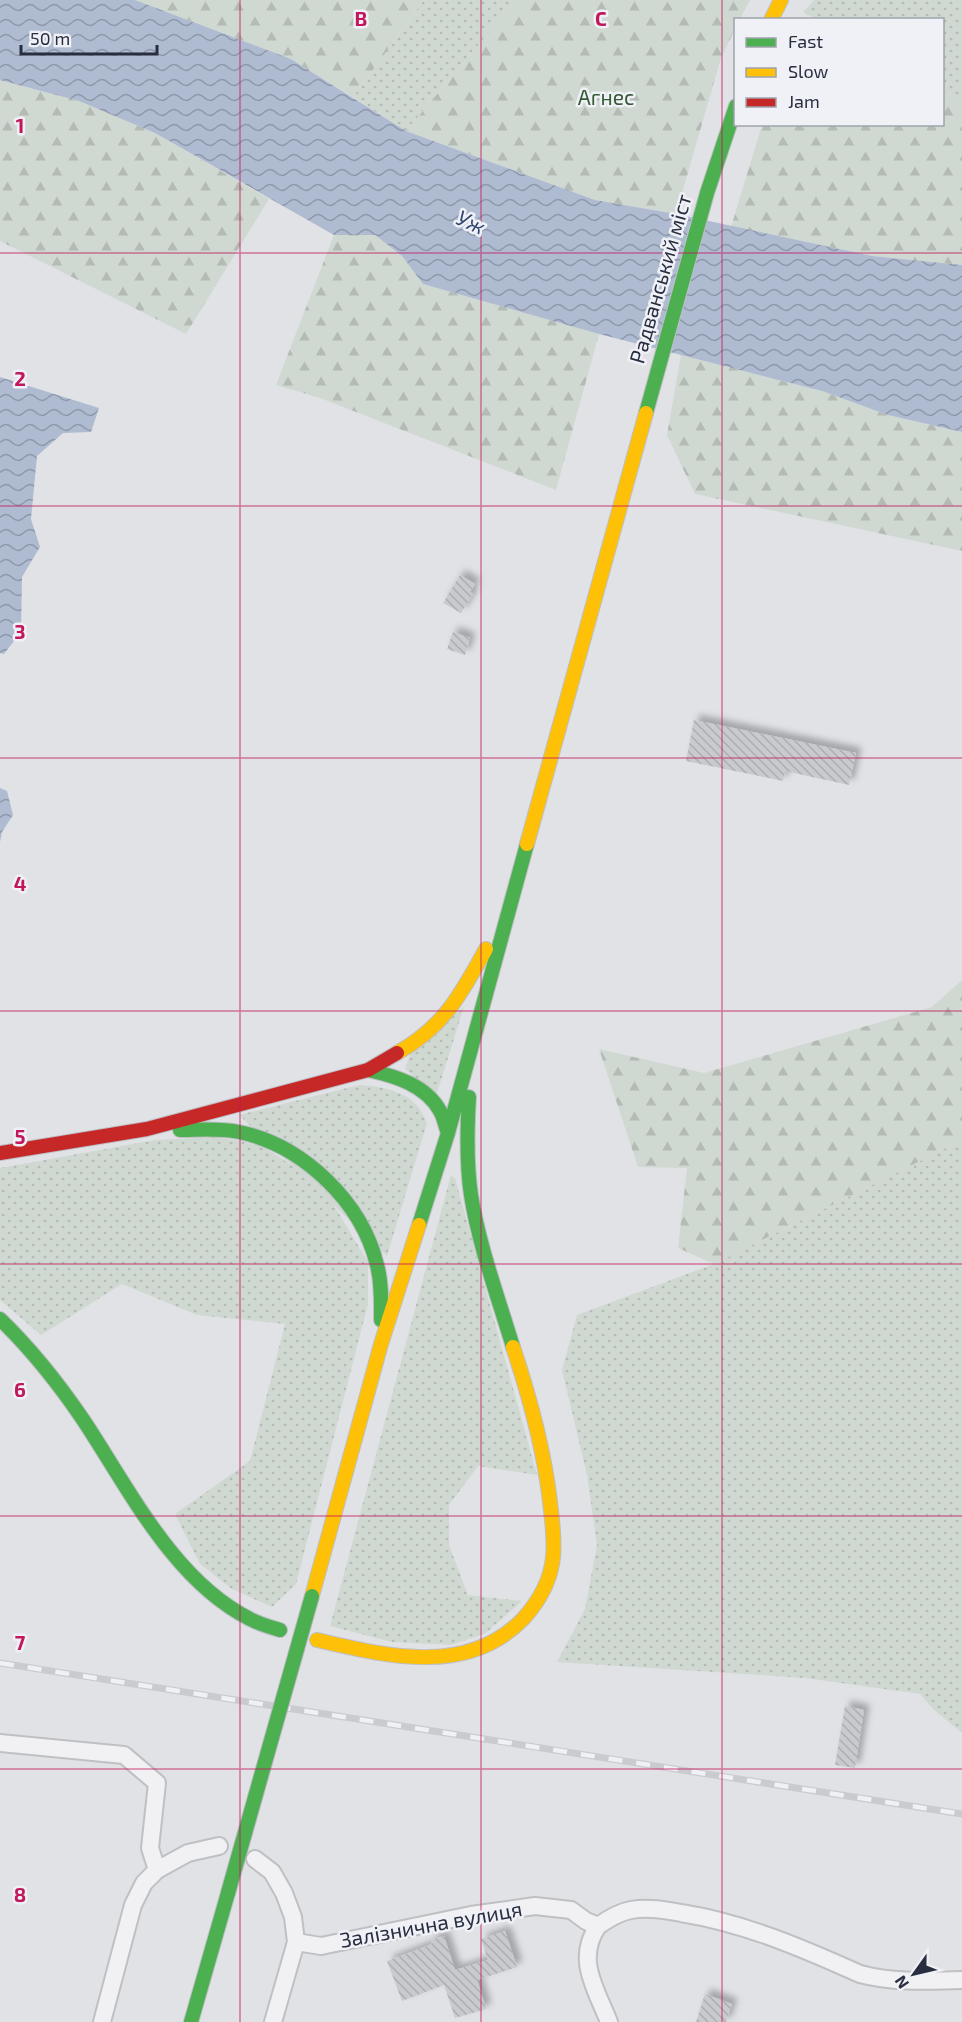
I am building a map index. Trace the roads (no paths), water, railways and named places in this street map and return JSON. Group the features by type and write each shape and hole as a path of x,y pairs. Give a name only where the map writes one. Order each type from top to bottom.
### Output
{"main road":[{"path":"772,18 781,0"},
{"name":"Радванський міст","path":"511,901 640,432 734,109"},
{"path":"191,2022 381,1344 448,1133 511,901"},
{"path":"0,1153 147,1129 368,1070 407,1048 437,1024 457,1001 511,901"},
{"path":"318,1640 395,1656 428,1659 456,1657 477,1651 523,1620 541,1597 552,1566 553,1533 550,1491 539,1435 473,1208 468,1164 471,1049"},
{"path":"368,1070 393,1075 412,1083 440,1111 448,1133"},
{"path":"147,1129 240,1132 275,1143 299,1156 319,1172 344,1200 365,1234 376,1261 381,1283 381,1344"},
{"path":"0,1319 28,1346 49,1373 93,1434 159,1536 188,1570 219,1599 246,1618 280,1630"}],"street":[{"path":"0,1743 124,1755 138,1765 157,1782 150,1848 157,1870"},
{"path":"102,2022 133,1905 144,1883 157,1870 188,1853 219,1846"},
{"path":"255,1859 272,1872 284,1893 293,1917 296,1942 273,2022"},
{"name":"Залізнична вулиця","path":"296,1942 321,1946 471,1915 535,1906 571,1910 586,1921 598,1926"},
{"path":"609,2022 587,1966 588,1945 598,1926 613,1916 630,1910 651,1908 665,1910 756,1931 860,1974 877,1978 912,1982 962,1980"}],"water":[{"name":"Уж","path":"0,0 135,0 291,59 406,131 595,200 676,214 872,256 962,265 962,432 888,415 822,391 599,334 423,284 402,256 375,235 334,235 155,133 79,101 0,80"},
{"path":"0,377 99,408 91,432 63,433 37,456 31,519 40,547 22,577 21,632 4,654 0,653"},
{"path":"0,788 7,791 13,815 2,832 0,842"}],"railway":[{"path":"0,1663 962,1814"}],"park label":[{"name":"Агнес","path":"606,98"}]}
